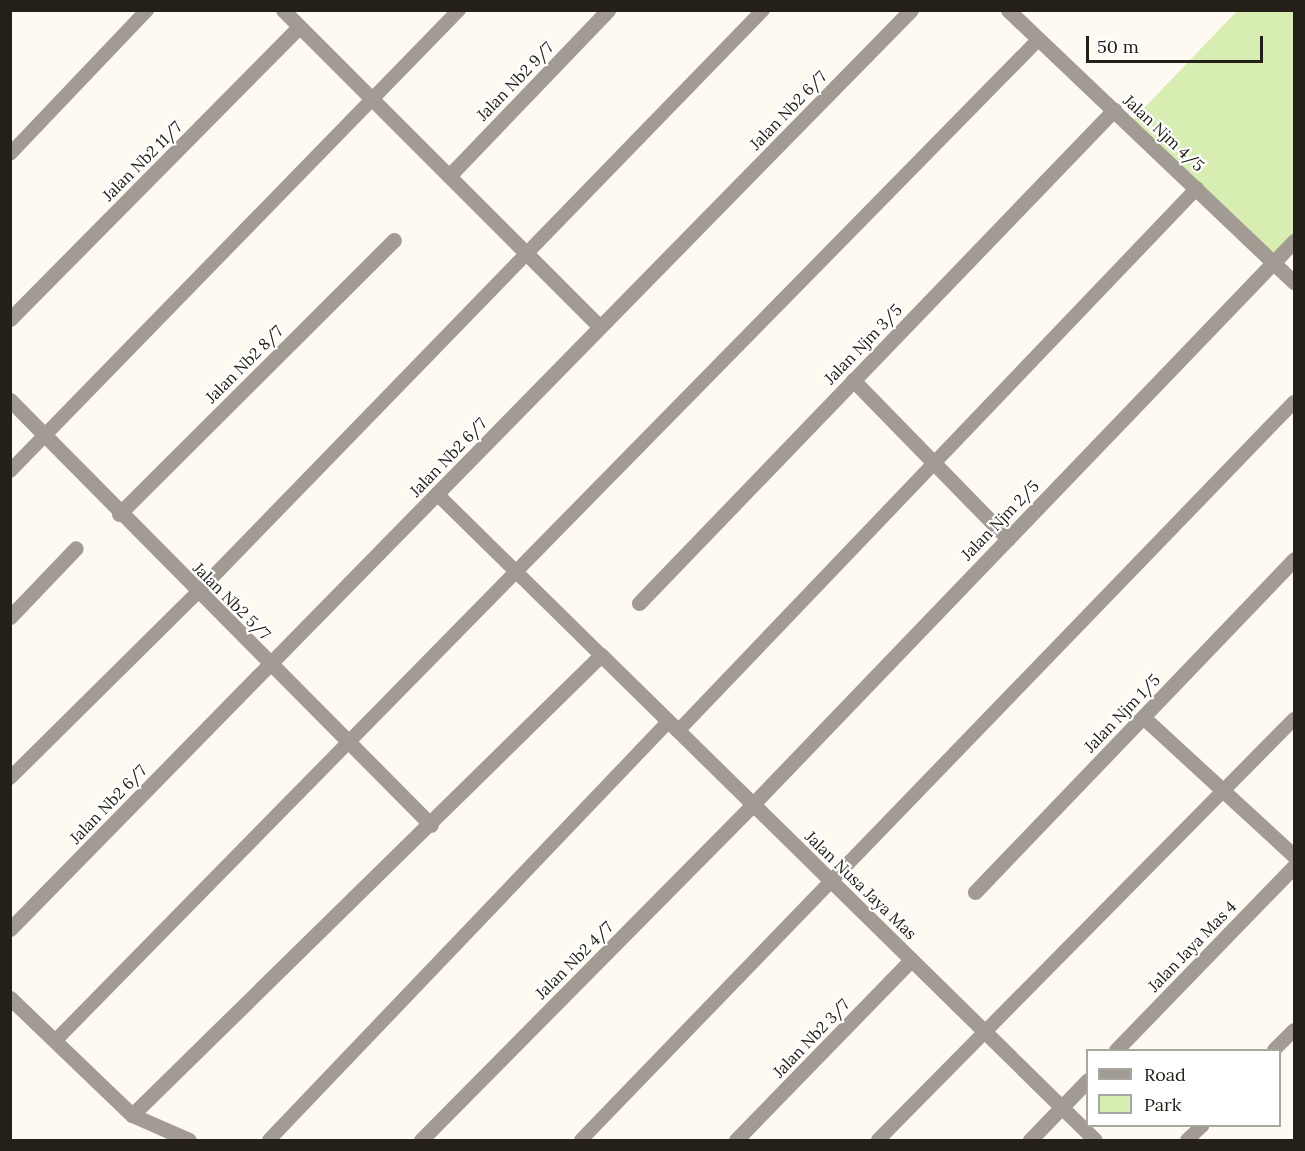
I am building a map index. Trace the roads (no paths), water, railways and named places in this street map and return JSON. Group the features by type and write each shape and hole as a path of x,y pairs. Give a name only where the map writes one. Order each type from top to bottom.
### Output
{"street":[{"path":"282,10 600,327"},
{"name":"Jalan Nb2 9/7","path":"449,176 608,10"},
{"name":"Jalan Nb2 6/7","path":"10,929 911,10"},
{"name":"Jalan Njm 4/5","path":"1008,10 1294,282"},
{"name":"Jalan Nb2 11/7","path":"10,319 299,27"},
{"name":"Jalan Njm 3/5","path":"639,603 1114,110"},
{"name":"Jalan Nb2 8/7","path":"119,514 394,240"},
{"name":"Jalan Njm 2/5","path":"753,804 1294,241"},
{"path":"853,380 1008,539"},
{"name":"Jalan Nb2 5/7","path":"10,400 119,514 431,825"},
{"path":"10,617 76,548"},
{"name":"Jalan Njm 1/5","path":"975,892 1294,559"},
{"path":"132,1115 431,825 601,655"},
{"name":"Jalan Nusa Jaya Mas","path":"601,655 1095,1140"},
{"path":"1143,717 1294,856"},
{"name":"Jalan Nb2 4/7","path":"421,1140 753,804"},
{"name":"Jalan Jaya Mas 4","path":"1117,1049 1294,866"},
{"name":"Jalan Nb2 3/7","path":"736,1140 911,960"},
{"path":"10,998 132,1115 189,1140"},
{"path":"1030,1140 1086,1082"}],"lane":[{"path":"10,154 147,10"},
{"path":"10,471 459,10"},
{"path":"10,778 198,592 763,10"},
{"path":"55,1041 347,740 1038,40"},
{"path":"269,1140 933,463 1197,188"},
{"path":"581,1140 833,883 1294,402"},
{"path":"437,494 601,655"},
{"path":"878,1140 983,1031 1226,792 1294,720"},
{"path":"1275,1049 1294,1030"},
{"path":"1187,1140 1200,1127"}]}
